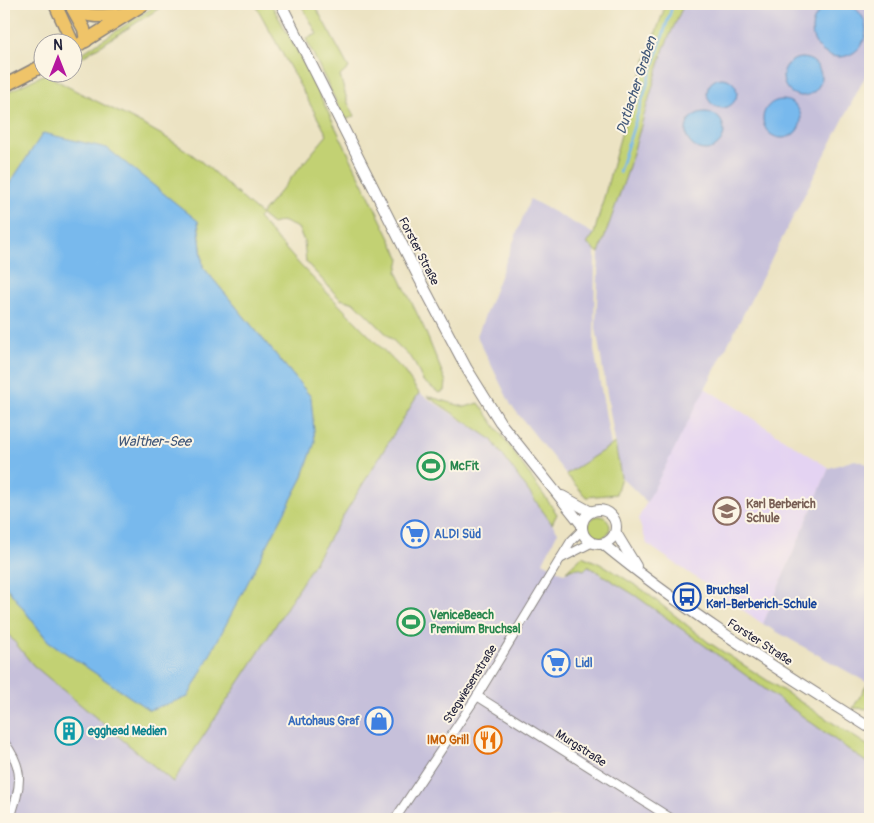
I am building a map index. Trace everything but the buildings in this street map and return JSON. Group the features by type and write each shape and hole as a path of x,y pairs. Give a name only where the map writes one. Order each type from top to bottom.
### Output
{"main road":[{"path":"55,4 70,32"},
{"path":"82,43 144,4"},
{"path":"71,6 84,30 82,35"},
{"path":"71,6 86,15 98,17 129,13"},
{"path":"4,86 32,71"}],"street":[{"name":"Forster Straße","path":"281,4 467,369 500,422 559,494 582,528"},
{"name":"Forster Straße","path":"559,494 591,512"},
{"path":"560,559 591,543 604,544 613,538 616,533 615,520 609,513 600,510 591,512 585,517 582,528 591,543"},
{"name":"Stegwiesenstraße","path":"395,819 477,696 571,541 582,528"},
{"name":"Forster Straße","path":"616,533 640,570"},
{"name":"Forster Straße","path":"604,544 640,570 660,588 712,625 869,726"},
{"name":"Murgstraße","path":"477,696 672,819"},
{"path":"4,742 15,757 20,774 19,792 10,819"}],"shaded area":[{"path":"684,4 870,4 870,67 647,502 621,477 596,328 599,253 627,173 664,48"},
{"path":"530,199 594,234 587,244 595,250 594,349 611,446 566,474 511,405 477,336"},
{"name":"Karl Berberich Schule","path":"705,388 829,468 763,624 647,544 638,519"},
{"path":"419,393 491,439 522,481 558,532 543,562 563,573 588,566 636,596 870,765 870,819 4,819 4,629 33,665 173,781 261,649"},
{"path":"855,460 870,465 870,680 868,683 763,624 829,468"}],"green space":[{"path":"158,4 166,4 82,57 82,53"},
{"path":"255,4 271,4 305,65 400,259 397,272 424,328 446,382 445,391 439,393 423,381 413,360 355,303 340,299 306,262 304,241 298,228 282,221 272,224 261,215 258,218 300,265 403,370 419,393 261,649 173,782 33,665 4,629 4,584 48,641 311,397 203,267 198,221 43,134 4,192 4,94 32,80 32,82 60,82 162,135 211,169 261,214 327,135"},
{"path":"301,4 314,4 349,68 340,76 348,103 355,116 345,120 306,39 317,34"},
{"path":"666,4 684,4 664,48 627,173 599,253 587,244 594,234 625,120"},
{"path":"427,396 465,407 479,403 557,514 552,524 491,439"},
{"path":"615,443 621,477 616,494 586,497 566,474"},
{"path":"599,516 607,519 610,527 607,535 599,538 591,535 588,527 591,519"},
{"path":"582,556 605,566 643,590 708,642 870,747 870,765 636,596 588,566 584,570 577,568 566,571"},
{"path":"870,681 870,709 853,708 868,683"}],"water":[{"path":"839,3 849,5 858,11 864,20 866,30 864,40 858,49 849,55 839,57 829,55 820,49 814,40 812,30 814,20 820,11 829,5"},
{"path":"802,58 816,63 821,77 816,91 802,96 788,91 783,77 788,63"},
{"path":"722,78 733,82 737,93 733,104 722,108 711,104 707,93 711,82"},
{"path":"782,100 796,105 801,119 796,133 782,138 768,133 763,119 768,105"},
{"path":"705,112 718,118 724,131 718,144 705,150 692,144 686,131 692,118"},
{"name":"Walther-See","path":"43,133 107,148 198,221 203,267 311,397 315,442 302,479 188,697 149,710 48,641 4,584 4,192"}],"waterway":[{"name":"Dutlacher Graben","path":"619,172 673,4"}],"place":[{"name":"McFit","path":"431,466"},
{"name":"Karl Berberich Schule","path":"727,511"},
{"name":"ALDI Süd","path":"415,534"},
{"name":"Bruchsal Karl-Berberich-Schule","path":"687,597"},
{"name":"VeniceBeach Premium Bruchsal","path":"411,622"},
{"name":"Lidl","path":"556,663"},
{"name":"Autohaus Graf","path":"379,721"},
{"name":"egghead Medien","path":"69,731"},
{"name":"IMO Grill","path":"488,740"}]}
